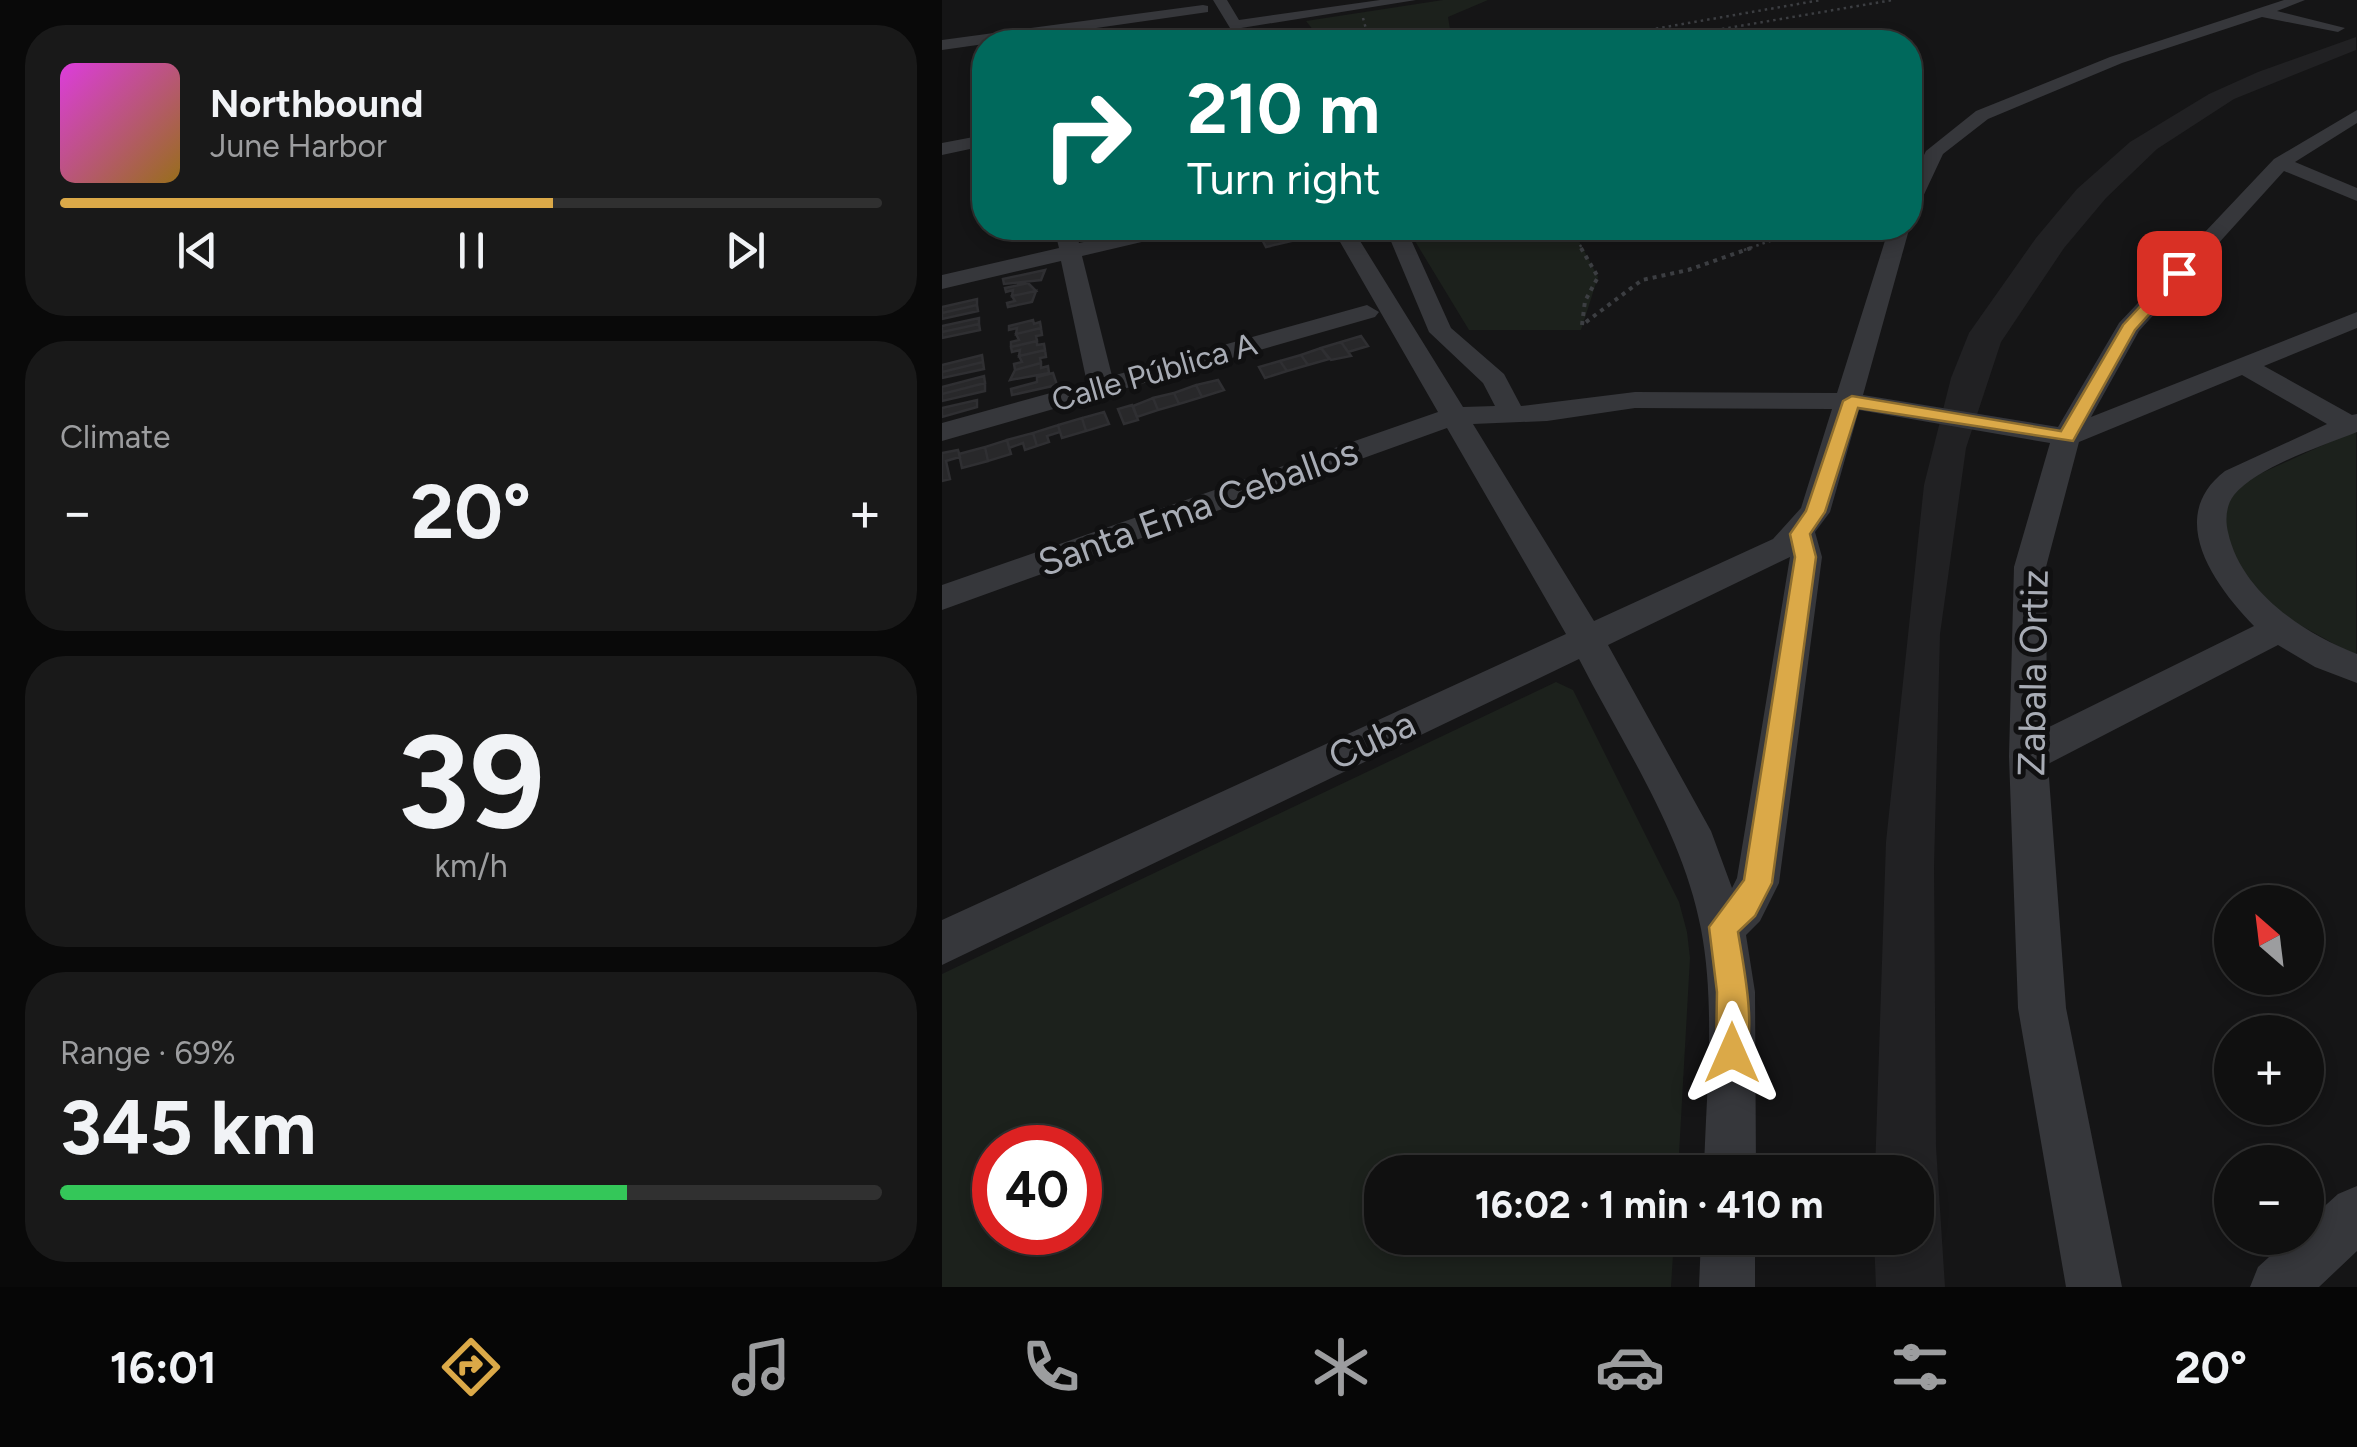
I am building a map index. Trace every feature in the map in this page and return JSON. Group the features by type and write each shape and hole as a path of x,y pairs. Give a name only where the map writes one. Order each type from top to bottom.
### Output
{"street":[{"path":"1220,0 1235,26 1339,6 1410,0"},
{"path":"1922,179 1935,151 1982,116 2116,60 2298,0"},
{"path":"1054,30 1204,10"},
{"path":"2263,12 2356,34"},
{"path":"2338,28 2354,12"},
{"path":"942,45 972,41"},
{"name":"Zabala Ortiz","path":"2094,1287 2042,1008 2028,756 2030,568 2066,437 2128,328 2280,163 2356,116"},
{"path":"942,149 972,143"},
{"path":"2280,163 2356,195"},
{"path":"942,282 1068,240 1101,387"},
{"path":"1349,240 1587,640 1696,844 1723,927 1732,992 1730,1155"},
{"path":"1401,240 1441,332 1495,380 1510,412"},
{"path":"1723,927 1745,906 1758,883 1806,557 1800,534 1815,512 1852,401 1897,240"},
{"name":"Calle Pública A","path":"942,432 1367,312"},
{"path":"2066,437 2356,319"},
{"path":"2244,365 2353,423"},
{"name":"Santa Ema Ceballos","path":"942,598 1454,416 1546,413 1635,400 1852,401 2066,437"},
{"path":"2353,423 2244,474 2224,488 2210,509 2212,541 2234,582 2280,628 2356,669"},
{"name":"Cuba","path":"942,943 1762,560 1800,534"},
{"path":"2028,756 2280,628"},
{"path":"2278,1287 2356,1213"},
{"path":"1727,1287 1728,1255"}],"path":[{"path":"1648,30 1821,0"},
{"path":"1716,30 1894,0"},
{"path":"1339,6 1363,17 1367,30"},
{"path":"1577,240 1598,277 1584,300 1582,325 1642,280 1688,270 1774,240"}],"shaded area":[{"path":"1443,0 1488,0 1448,17 1452,30 1313,30 1306,21"},
{"path":"2356,37 2356,50 2234,99 2157,149 2106,198 2064,248 2001,342 1966,448 1940,634 1934,866 1936,1147 1945,1287 1876,1287 1875,1255 1934,1255 1934,1155 1876,1155 1886,842 1924,485 1951,378 1969,333 2036,238 2077,189 2130,142 2209,94"},
{"path":"1414,240 1578,240 1598,277 1581,330 1469,330"},
{"path":"2356,430 2356,656 2289,619 2249,584 2219,529 2231,487"},
{"path":"1556,682 1573,690 1679,902 1687,932 1690,958 1679,1155 1364,1155 1364,1255 1673,1255 1671,1287 942,1287 942,974"}],"building":[{"path":"1262,240 1296,240 1266,247"},
{"path":"1045,270 1041,280 1004,284 1003,279"},
{"path":"1028,283 1036,291 1012,296 1013,290 1006,292 1005,288"},
{"path":"1036,291 1032,302 1008,307 1007,303 1015,301 1012,296"},
{"path":"977,299 977,305 942,313 942,307"},
{"path":"977,305 978,311 942,319 942,313"},
{"path":"979,318 979,324 942,332 942,326"},
{"path":"1033,320 1034,324 1040,322 1041,328 1016,334 1017,328 1009,330 1009,326"},
{"path":"979,324 980,330 942,338 942,332"},
{"path":"1041,328 1042,335 1036,336 1037,341 1011,347 1011,342 1019,340 1016,334"},
{"path":"1361,336 1368,346 1348,352 1341,342"},
{"path":"1037,341 1037,345 1044,344 1045,350 1019,356 1020,350 1012,352 1011,347"},
{"path":"1341,342 1351,356 1331,360 1321,348"},
{"path":"1321,348 1329,359 1308,365 1301,355"},
{"path":"1045,350 1046,357 1040,358 1041,363 1015,370 1014,364 1022,362 1019,356"},
{"path":"982,355 983,362 942,372 942,365"},
{"path":"1301,355 1308,365 1287,371 1280,361"},
{"path":"1280,361 1287,371 1265,378 1259,367"},
{"path":"983,362 984,369 942,378 942,372"},
{"path":"1041,363 1041,368 1048,366 1049,373 1010,380 1015,370"},
{"path":"1053,373 1057,385 1012,395 1011,389"},
{"path":"984,376 985,383 942,394 942,387"},
{"path":"1218,380 1224,390 1202,397 1196,385"},
{"path":"985,383 985,391 942,401 942,394"},
{"path":"1196,385 1202,397 1179,404 1174,393"},
{"path":"1174,393 1179,404 1158,410 1153,398"},
{"path":"1153,398 1158,410 1137,417 1133,406"},
{"path":"977,400 977,407 942,417 942,408"},
{"path":"1132,405 1138,420 1124,424 1118,409"},
{"path":"1104,412 1109,424 1086,431 1082,418"},
{"path":"1082,418 1086,431 1062,438 1058,425"},
{"path":"1058,425 1060,432 1047,436 1049,442 1037,446 1033,433"},
{"path":"1033,433 1037,446 1025,450 1023,443 1009,448 1007,440"},
{"path":"1007,440 1011,454 988,461 985,447"},
{"path":"985,447 988,461 962,468 959,454"},
{"path":"958,450 960,457 946,461 950,479 942,481 942,453"}],"route":[{"path":"1732,1053 1732,992 1723,927 1745,906 1758,883 1806,557 1800,534 1815,512 1852,401 2066,437 2128,328 2179,273"}]}
